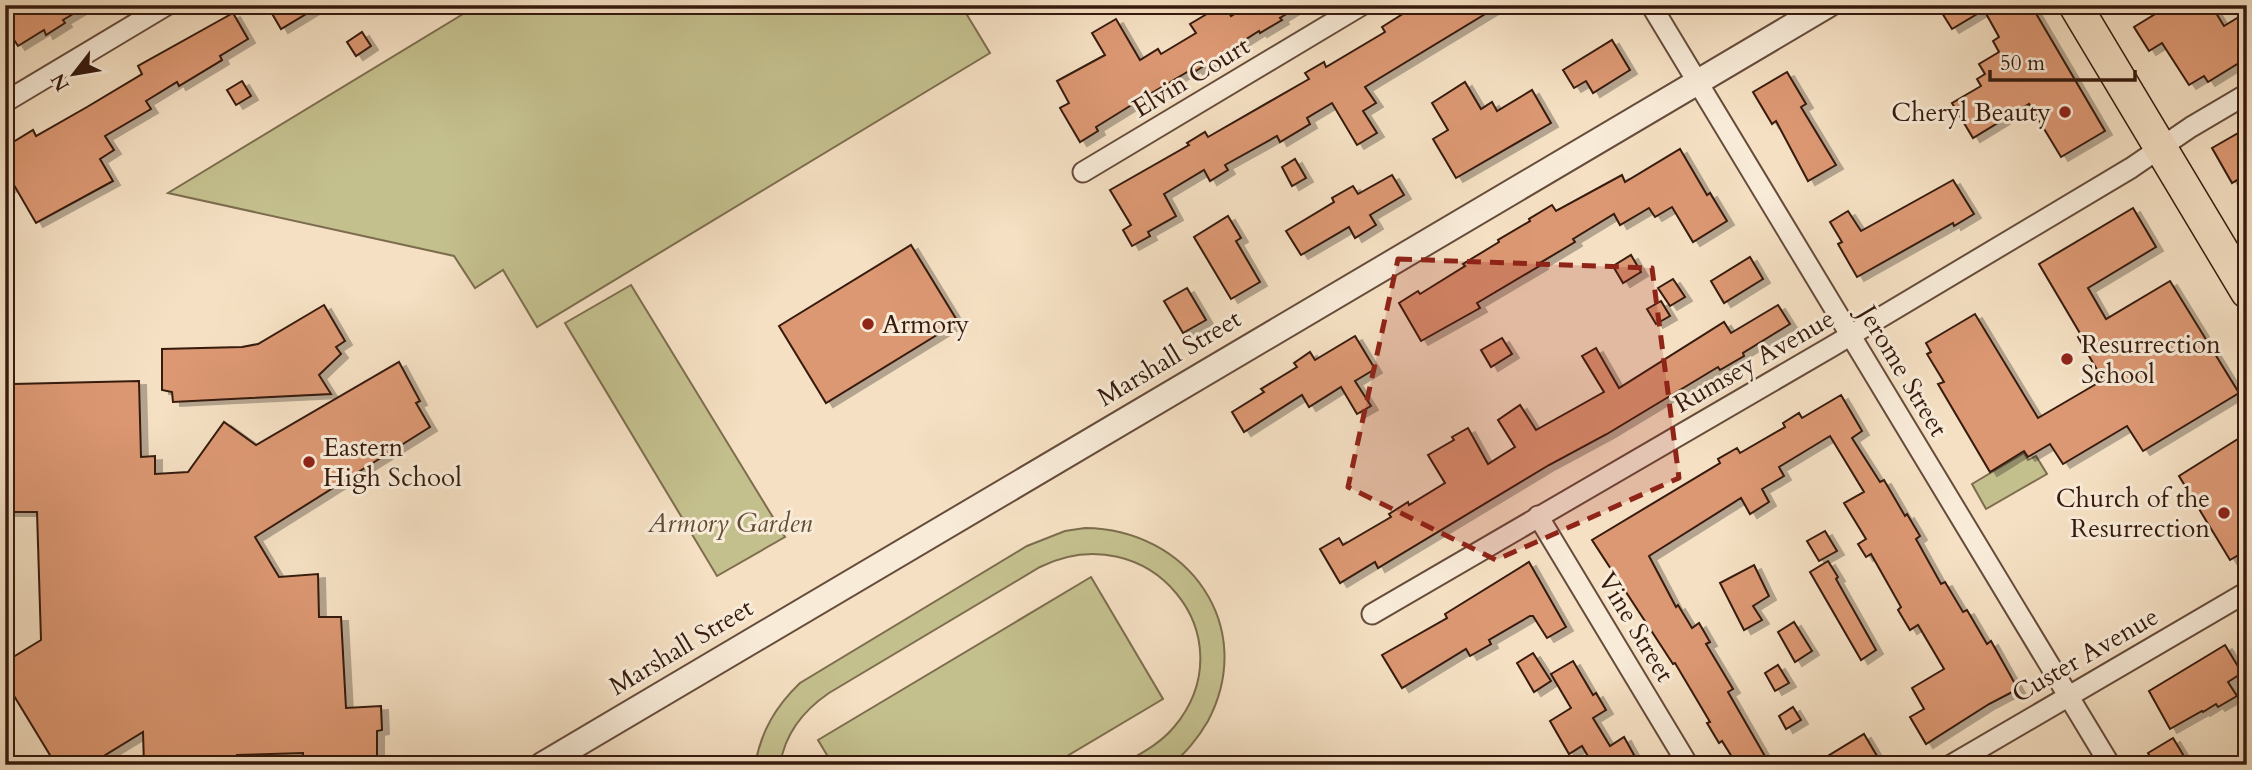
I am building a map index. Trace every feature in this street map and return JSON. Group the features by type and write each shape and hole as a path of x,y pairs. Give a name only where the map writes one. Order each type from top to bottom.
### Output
{"main road":[{"path":"2075,5 2247,292"}],"street":[{"path":"5,102 167,5"},
{"name":"Elvin Court","path":"1083,172 1362,5"},
{"name":"Jerome Street","path":"1651,5 2110,765"},
{"name":"Marshall Street","path":"542,765 1828,5"},
{"name":"Rumsey Avenue","path":"1372,614 1850,335 2247,94"},
{"name":"Vine Street","path":"1538,516 1688,765"},
{"name":"Custer Avenue","path":"1951,765 2247,592"}],"highlighted area":[{"path":"1398,259 1652,268 1679,478 1496,560 1348,487"}],"green space":[{"path":"478,5 961,5 990,53 537,327 503,270 475,288 454,256 168,193"},
{"name":"Armory Garden","path":"631,285 785,537 717,576 565,323"},
{"path":"2024,453 2028,460 2036,456 2047,474 1986,509 1972,484"},
{"path":"1085,528 1122,533 1155,545 1182,564 1204,589 1218,618 1224,651 1221,685 1208,721 1180,757 1169,764 1159,766 1121,765 1162,739 1174,727 1194,692 1200,656 1193,622 1176,593 1150,570 1117,557 1080,555 1040,567 829,693 797,723 786,743 780,765 755,765 761,741 771,720 800,683 1027,546 1065,531"},
{"path":"1091,577 1163,699 1052,765 833,765 818,740"}],"building":[{"path":"18,5 88,5 63,20 65,23 46,35 44,30 18,46 5,26 5,13"},
{"path":"267,5 321,5 281,29"},
{"path":"1225,5 1231,16 1249,5 1301,5 1280,18 1282,20 1260,33 1259,31 1196,71 1194,68 1096,127 1098,131 1080,142 1060,108 1069,103 1057,81 1105,55 1092,33 1116,19 1140,60 1158,49 1161,54 1196,33 1190,24"},
{"path":"1417,5 1500,5 1365,87 1376,103 1363,111 1377,133 1357,145 1332,103 1307,118 1310,124 1280,142 1277,136 1225,165 1228,170 1210,181 1204,170 1164,194 1176,216 1148,232 1150,236 1132,246 1123,230 1131,225 1110,190 1189,145 1187,143 1205,132 1208,137 1309,79 1305,73 1324,62 1326,67 1385,32 1382,27"},
{"path":"1937,5 2031,5 2105,131 2061,157 2029,104 1973,138 1952,103 1981,86 1977,79 1985,74 1979,64 1999,52 1993,41 1999,37 1984,10 1952,29"},
{"path":"2170,5 2211,5 2224,26 2247,12 2247,58 2208,82 2204,76 2189,85 2162,43 2149,51 2134,27"},
{"path":"233,13 248,39 220,56 222,60 179,86 177,82 146,101 151,109 105,136 114,150 100,159 113,181 36,223 14,185 5,190 5,147 33,130 36,136 87,107 142,74 138,66"},
{"path":"362,32 371,46 356,56 347,42"},
{"path":"1612,40 1630,70 1593,93 1586,81 1574,88 1563,70"},
{"path":"1787,72 1806,104 1801,107 1836,165 1808,181 1776,121 1772,124 1753,92"},
{"path":"242,81 251,96 236,105 227,90"},
{"path":"1465,82 1481,109 1492,102 1497,111 1532,90 1551,123 1456,178 1433,139 1448,130 1432,103"},
{"path":"2247,128 2247,174 2232,183 2212,148"},
{"path":"1680,149 1707,195 1710,193 1727,221 1693,242 1672,207 1655,217 1649,208 1620,225 1614,214 1573,239 1575,242 1540,263 1541,265 1477,303 1480,308 1421,341 1399,303 1418,291 1420,294 1465,266 1463,264 1552,205 1556,211 1622,175 1625,182"},
{"path":"1295,159 1306,178 1292,186 1282,167"},
{"path":"1392,175 1404,195 1370,215 1376,225 1355,238 1349,227 1301,255 1286,231 1334,202 1332,198 1353,186 1358,194"},
{"path":"1953,180 1974,214 1857,277 1838,244 1842,242 1830,222 1848,211 1861,231"},
{"path":"2133,208 2156,247 2088,288 2106,319 2170,281 2239,393 2143,451 2127,426 2063,464 2050,444 2028,457 2024,451 1990,472 1938,384 1944,382 1927,354 1931,352 1926,343 1975,314 2038,418 2103,380 2078,337 2081,335 2039,264"},
{"path":"1228,216 1241,238 1236,241 1260,282 1231,299 1194,237"},
{"name":"Armory","path":"911,245 958,322 826,403 779,326"},
{"path":"1631,255 1641,272 1623,283 1613,266"},
{"path":"1750,257 1763,279 1724,303 1711,281"},
{"path":"1673,279 1685,297 1670,306 1658,288"},
{"path":"1187,288 1206,320 1183,333 1164,301"},
{"path":"1661,301 1670,316 1656,324 1647,309"},
{"path":"324,305 345,341 336,347 341,354 319,375 331,394 173,402 172,392 162,390 162,349 242,347 258,344"},
{"path":"1778,305 1790,324 1743,353 1744,356 1720,370 1718,367 1378,568 1375,562 1340,583 1320,549 1339,538 1343,545 1391,517 1389,514 1408,502 1409,505 1445,483 1428,455 1454,440 1452,437 1468,428 1488,464 1515,447 1498,420 1520,405 1536,430 1604,392 1582,356 1596,348 1619,388 1724,322 1731,333"},
{"path":"1355,336 1375,369 1355,381 1371,406 1357,414 1341,387 1309,407 1302,395 1244,432 1232,412 1264,392 1261,389 1297,367 1294,363 1310,352 1315,360"},
{"path":"1502,338 1512,354 1491,367 1481,350"},
{"path":"399,362 420,401 416,403 430,427 255,537 279,577 318,574 319,617 341,617 346,708 381,706 382,730 377,731 377,765 303,765 303,753 237,755 238,765 144,765 143,732 89,765 56,765 5,681 5,662 41,640 37,512 9,512 8,495 14,495 14,384 139,381 141,457 155,456 155,474 188,472 224,422 256,445"},
{"path":"1841,395 1862,431 1852,438 1880,482 1884,480 1905,516 1907,514 1920,536 1916,539 1941,584 1945,582 1963,612 1967,610 1987,644 1991,641 2018,689 1926,744 1910,717 1924,709 1912,688 1944,669 1918,625 1910,630 1898,610 1901,607 1871,554 1866,557 1858,544 1866,539 1844,503 1864,492 1830,436 1779,467 1784,476 1762,489 1769,502 1750,514 1741,498 1649,556 1676,607 1678,605 1692,628 1699,623 1710,642 1706,644 1733,689 1728,692 1770,765 1737,765 1722,741 1719,743 1707,723 1710,722 1675,663 1673,664 1592,540 1720,463 1718,459 1737,448 1740,453 1785,427 1783,423 1799,413 1802,418"},
{"name":"Church of the Resurrection","path":"2241,437 2247,445 2247,550 2230,560 2179,476"},
{"path":"1825,531 1837,551 1819,561 1807,541"},
{"path":"1828,561 1876,650 1861,660 1810,572"},
{"path":"1529,562 1566,627 1547,638 1533,616 1530,616 1489,640 1491,644 1470,656 1466,649 1402,688 1382,655 1447,618 1445,614"},
{"path":"1754,565 1769,596 1753,606 1762,620 1744,630 1720,583"},
{"path":"1794,622 1812,651 1795,662 1778,632"},
{"path":"2225,645 2242,673 2228,682 2237,696 2218,707 2216,704 2170,729 2149,691"},
{"path":"1533,653 1551,681 1534,692 1517,663"},
{"path":"1573,661 1593,695 1596,693 1606,710 1593,718 1610,746 1624,737 1634,755 1618,765 1593,765 1582,746 1569,754 1550,721 1571,708 1551,674"},
{"path":"1778,665 1789,683 1775,691 1765,673"},
{"path":"1793,707 1801,720 1786,729 1779,716"},
{"path":"1864,734 1877,756 1863,765 1813,765"},
{"path":"2173,738 2185,758 2173,765 2155,765 2148,753"}],"place":[{"name":"Cheryl Beauty","path":"2065,112"},
{"name":"Armory","path":"868,324"},
{"name":"Resurrection School","path":"2067,359"},
{"name":"Eastern High School","path":"309,462"},
{"name":"Church of the Resurrection","path":"2224,513"}]}
